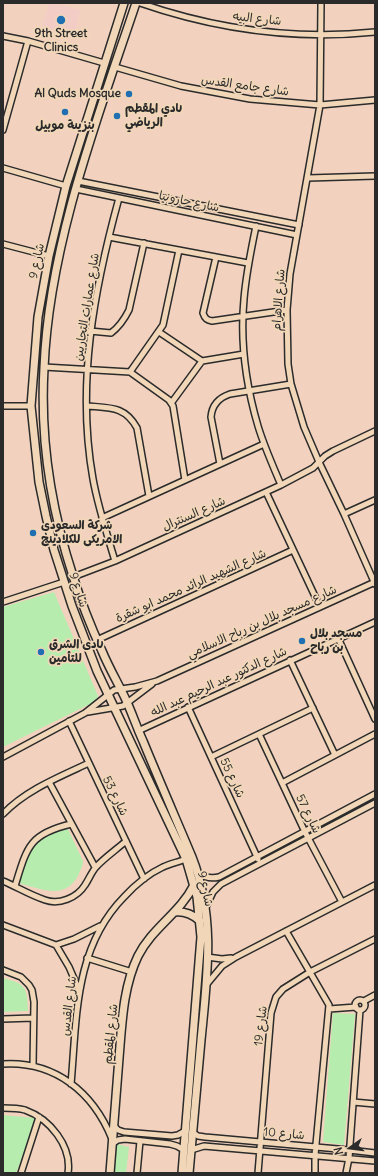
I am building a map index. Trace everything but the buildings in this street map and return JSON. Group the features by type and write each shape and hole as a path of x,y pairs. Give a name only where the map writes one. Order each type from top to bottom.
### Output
{"main road":[{"name":"شارع 9","path":"124,3 66,186 49,256 38,317 31,406 39,482 51,536 64,582 88,650 186,859 194,885 201,937 189,1132"},
{"name":"شارع 9","path":"136,3 78,181 59,258 49,318 44,367 43,418 48,467 61,534 73,577 101,650 127,702 198,873 206,908 208,957 206,986 187,1150 182,1173"},
{"path":"88,650 95,652 101,650"},
{"name":"شارع المقطم","path":"110,1173 123,1011 127,988 138,956 150,936 186,900 194,885"},
{"path":"175,912 186,912 200,921"},
{"name":"شارع 9","path":"187,1150 189,1173"}],"street":[{"name":"شارع البيه","path":"140,3 168,13 231,27 289,33 349,35 375,32"},
{"name":"شارع الاهرام","path":"321,3 320,105 300,225 290,274 287,310 287,339 291,384 304,427 375,583"},
{"path":"3,36 28,41 104,63"},
{"path":"3,130 28,41"},
{"name":"شارع جامع القدس","path":"115,66 148,77 216,94 250,99 320,105 375,100"},
{"path":"3,168 66,186"},
{"path":"308,178 375,176"},
{"name":"شارع حارونيا","path":"78,181 300,225"},
{"name":"شارع حارونيا","path":"76,189 297,235"},
{"name":"شارع عمارات التجاريين","path":"115,561 97,498 91,465 87,406 87,369 90,331 109,237 119,198"},
{"path":"256,226 248,263 244,300 244,354 249,391 258,426 281,485"},
{"path":"109,237 248,263"},
{"path":"3,244 49,256"},
{"path":"90,331 111,333 126,316 129,310 144,244"},
{"path":"130,372 163,325 179,250"},
{"path":"216,257 203,313 204,318 212,321 287,310"},
{"path":"159,332 202,361 244,354"},
{"path":"172,402 202,361"},
{"path":"44,367 130,372 172,402 185,480"},
{"path":"220,464 211,418 212,410 216,402 222,397 230,394 291,384"},
{"path":"3,406 31,406"},
{"path":"87,406 115,408 122,411 134,422 138,428 149,496"},
{"name":"شارع السنترال","path":"73,577 115,561 281,485 306,472 333,451 375,431"},
{"path":"102,518 264,444"},
{"path":"266,492 320,607"},
{"path":"344,514 375,500"},
{"name":"شارع الشهيد الرائد محمد ابو شقرة","path":"97,640 293,550"},
{"path":"3,602 64,582"},
{"name":"شارع مسجد بلال بن رباح الاسلامي","path":"85,713 114,690 135,687 156,681 375,583"},
{"name":"شارع الدكتور عبد الرحيم عبد الله","path":"138,730 375,622"},
{"path":"338,638 375,719"},
{"path":"290,660 335,755"},
{"name":"شارع مسجد بلال بن رباح الاسلامي","path":"85,713 120,707 156,681"},
{"name":"شارع 55","path":"188,707 260,864"},
{"path":"211,757 313,708"},
{"path":"3,757 85,713"},
{"name":"شارع 53","path":"69,721 144,879"},
{"name":"شارع 57","path":"259,734 305,832 342,902"},
{"path":"282,783 375,734"},
{"path":"4,810 49,782 89,763"},
{"path":"49,782 95,868"},
{"path":"198,873 206,878 215,878 375,794"},
{"path":"206,908 210,897 217,888 375,803"},
{"path":"15,886 26,853 35,840 48,831 71,824"},
{"path":"3,881 44,900 54,902 63,901 72,898 79,892 95,868 126,841"},
{"name":"شارع القدس","path":"71,1084 79,990 87,958 100,926 130,890 144,879 163,867 186,859"},
{"path":"206,986 222,966 236,957 375,885"},
{"path":"3,925 56,945 79,990"},
{"path":"56,945 79,937 100,926"},
{"path":"286,931 327,1001 329,1009 315,1155"},
{"name":"شارع 19","path":"258,1173 272,1007 276,997 283,989 310,972 375,939"},
{"path":"208,957 222,959 236,957"},
{"path":"87,958 132,972"},
{"path":"3,970 21,977 29,985 33,996 32,1066"},
{"path":"346,1173 349,1158 358,1008 355,1003 358,1000 364,1001 375,995"},
{"path":"329,1009 364,1007 364,1001"},
{"path":"3,1019 33,1018"},
{"path":"3,1064 32,1066 46,1070 71,1084 92,1103 104,1120 112,1142 122,1139 174,1144 187,1150"},
{"path":"353,1102 375,1104"},
{"path":"3,1108 25,1110 46,1122 62,1140 68,1156 68,1173"},
{"path":"21,1173 39,1118"},
{"path":"114,1126 118,1130 124,1132 172,1136 189,1132"},
{"name":"شارع 10","path":"189,1132 202,1137 375,1153"},
{"path":"137,1173 140,1141"},
{"name":"شارع 10","path":"187,1150 204,1146 375,1161"},
{"name":"شارع 10","path":"315,1155 315,1173"}],"shaded area":[{"name":"9th Street Clinics","path":"49,3 80,10 75,33 42,29"}],"green space":[{"name":"نادى الشرق للتأمين","path":"54,592 98,696 96,701 3,747 3,607"},
{"path":"66,825 83,861 78,876 66,888 60,890 45,890 21,884 18,881 22,858 26,850 31,844 45,834"},
{"path":"3,978 16,982 24,988 27,997 28,1011 3,1012"},
{"path":"333,1013 355,1014 344,1145 323,1142"},
{"path":"3,1115 35,1118 35,1126 16,1173 3,1173"},
{"path":"117,1144 129,1147 126,1173 114,1173"}],"place":[{"name":"9th Street Clinics","path":"61,20"},
{"name":"Al Quds Mosque","path":"129,94"},
{"name":"بنزينة موبيل","path":"65,112"},
{"name":"نادي المقطم الرياضي","path":"117,116"},
{"name":"شركة السعودى الامريكى للكلادينج","path":"33,533"},
{"name":"مسجد بلال بن رباح","path":"302,641"},
{"name":"نادى الشرق للتأمين","path":"41,652"}]}
